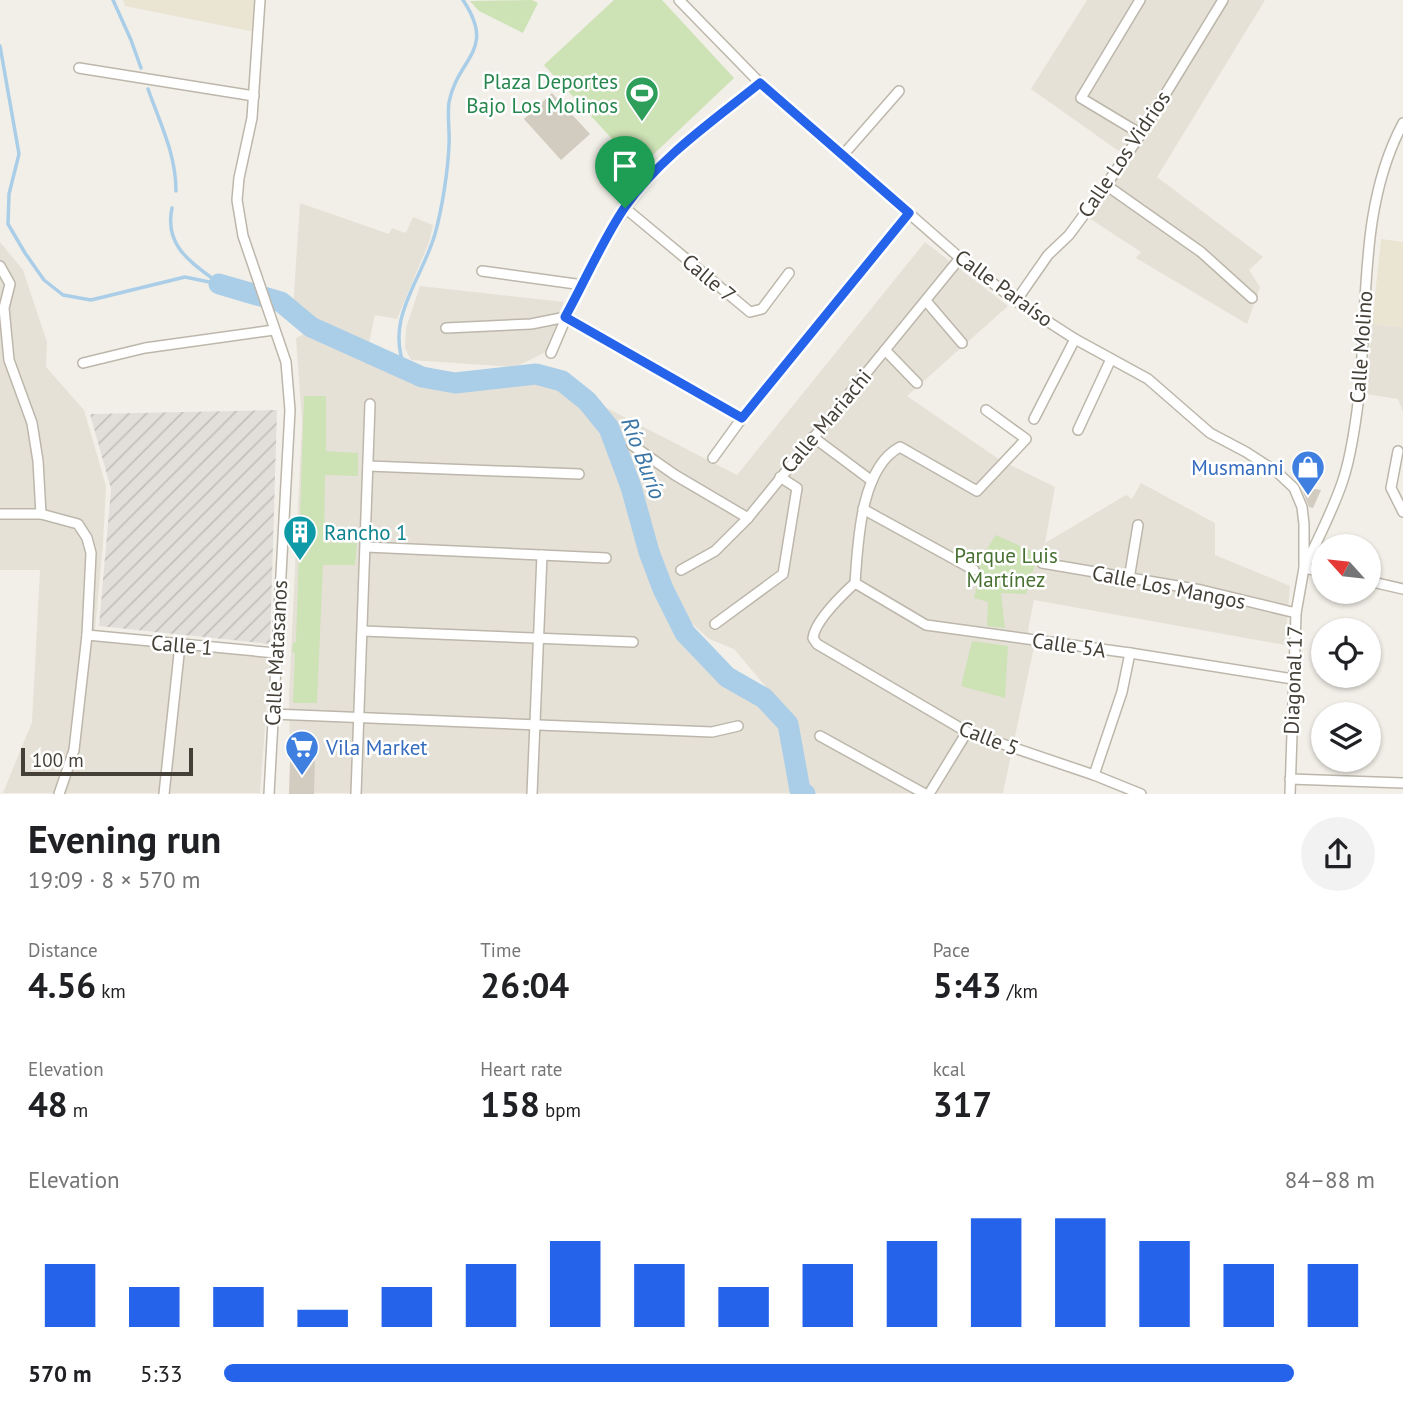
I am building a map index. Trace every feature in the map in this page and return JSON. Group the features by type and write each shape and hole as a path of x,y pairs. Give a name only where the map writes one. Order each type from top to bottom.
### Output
{"street":[{"path":"79,68 254,96 260,0"},
{"name":"Calle Paraíso","path":"679,0 760,83 960,258 1075,339 1148,379 1210,433 1277,472 1294,488 1302,507 1304,568"},
{"path":"1140,0 1081,98 1141,134"},
{"name":"Calle Los Vidrios","path":"1016,300 1048,255 1069,235 1106,185 1141,134 1223,0"},
{"path":"551,353 565,317 625,208 677,150 760,83"},
{"path":"843,155 899,91"},
{"name":"Calle Matasanos","path":"254,96 237,200 243,236 286,362 289,410 269,793"},
{"name":"Calle Molino","path":"1304,568 1343,480 1357,412 1370,230 1381,175 1403,123"},
{"path":"1106,185 1201,253 1252,298"},
{"name":"Calle 7","path":"625,208 750,312 762,309 789,273"},
{"path":"712,458 909,213"},
{"name":"Calle Mariachi","path":"681,570 715,551 748,518 960,258"},
{"path":"0,266 10,284 5,308 9,360 32,423 38,461 41,514"},
{"path":"482,271 583,285"},
{"path":"926,301 962,343"},
{"path":"446,328 531,324 565,317 742,418"},
{"path":"83,363 145,348 274,330"},
{"path":"1034,419 1075,339"},
{"path":"885,351 917,383"},
{"path":"1078,430 1111,359"},
{"path":"356,793 370,404"},
{"path":"855,583 863,509 872,481 889,452 900,447 977,491 1026,439 986,410"},
{"path":"813,437 872,481"},
{"path":"632,445 675,475 748,518"},
{"path":"1398,451 1391,488 1403,512"},
{"path":"368,466 579,474"},
{"path":"715,624 783,574 797,488 780,477"},
{"path":"863,509 974,570"},
{"path":"0,514 41,514 78,524 88,538 91,553 88,635 74,750 59,793"},
{"path":"1129,579 1138,525"},
{"path":"366,547 606,558"},
{"path":"532,793 542,555"},
{"name":"Calle Los Mangos","path":"1042,563 1201,590 1296,613"},
{"path":"1304,568 1311,569"},
{"name":"Diagonal 17","path":"1290,793 1296,613 1304,568"},
{"name":"Calle 5","path":"855,583 839,598 814,631 813,638 817,643 967,732 1141,793"},
{"name":"Calle 5A","path":"855,583 926,625 1293,679"},
{"path":"1381,584 1403,589"},
{"path":"363,631 633,642"},
{"name":"Calle 1","path":"88,635 276,653"},
{"path":"164,793 180,645"},
{"path":"1094,775 1122,692 1130,653"},
{"path":"273,714 712,732 738,726"},
{"path":"820,736 927,793 967,732"},
{"path":"1290,779 1403,782"}],"shaded area":[{"path":"123,0 258,0 255,32 125,6"},
{"path":"1087,0 1265,0 1157,177 1263,257 1249,270 1260,287 1247,324 1136,258 1141,252 1089,218 1130,159 1031,89"},
{"path":"300,203 389,234 392,228 406,233 413,217 433,225 429,242 397,319 375,315 369,343 313,321 293,308"},
{"path":"1381,239 1403,242 1403,327 1372,324"},
{"path":"0,242 23,270 47,342 46,367 84,410 106,486 95,630 271,648 260,793 3,793 32,722 40,570 0,570"},
{"path":"925,242 1008,306 907,396 1000,460 1055,487 1045,543 1126,495 1132,499 1141,483 1215,523 1215,555 1290,586 1285,645 1034,600 1028,630 1034,647 1003,793 814,793 804,785 789,714 734,649 709,639 685,617 666,572 617,429 597,403 737,475"},
{"path":"420,286 564,302 546,352 515,367 411,360 405,348 406,328"},
{"path":"1372,324 1403,327 1403,412 1398,399 1365,394"},
{"path":"308,332 423,383 457,389 537,379 559,385 609,428 656,589 678,632 717,675 760,704 780,723 794,790 798,793 313,793 315,762 290,761 289,695 302,422 296,338"},
{"path":"277,410 270,644 99,626 111,489 90,414"}],"green space":[{"path":"532,0 538,3 523,33 479,11 470,1"},
{"name":"Plaza Deportes Bajo Los Molinos","path":"614,0 662,0 734,78 639,168 544,65"},
{"path":"304,396 326,396 326,451 358,453 358,476 325,475 324,542 357,543 355,565 323,565 317,703 293,703 295,653 292,652 293,643 296,642"},
{"name":"Parque Luis Martínez","path":"996,535 1038,554 1026,594 1001,593 1005,628 987,626 988,602 974,598 978,581 977,564"},
{"name":"Parque Luis Martínez","path":"972,641 1008,646 1005,698 961,686"}],"building":[{"path":"552,93 590,134 561,160 524,119"},
{"name":"Musmanni","path":"1301,487 1321,490 1313,508 1309,507"},
{"name":"Vila Market","path":"290,761 315,761 314,794 289,794"}],"waterway":[{"path":"113,0 141,68"},
{"path":"406,370 400,352 402,317 429,251 440,213 448,155 449,102 476,43 473,17 463,0"},
{"path":"0,46 19,154 9,194 8,224 44,280 63,295 91,300 185,277 219,284"},
{"path":"148,89 170,151 176,191"},
{"path":"172,208 172,233 176,243 189,260 217,282"},
{"name":"Río Burío","path":"219,284 281,302 311,327 422,377 455,383 536,374 562,381 587,401 609,428 631,487 649,552 663,589 685,633 727,677 764,698 788,724 800,790 805,794"}],"place":[{"name":"Plaza Deportes Bajo Los Molinos","path":"642,123"},
{"name":"Musmanni","path":"1308,497"},
{"name":"Rancho 1","path":"300,562"},
{"name":"Vila Market","path":"302,777"}],"route":[{"path":"760,83 909,213 742,418 565,317 625,208 677,150 760,83"}]}
